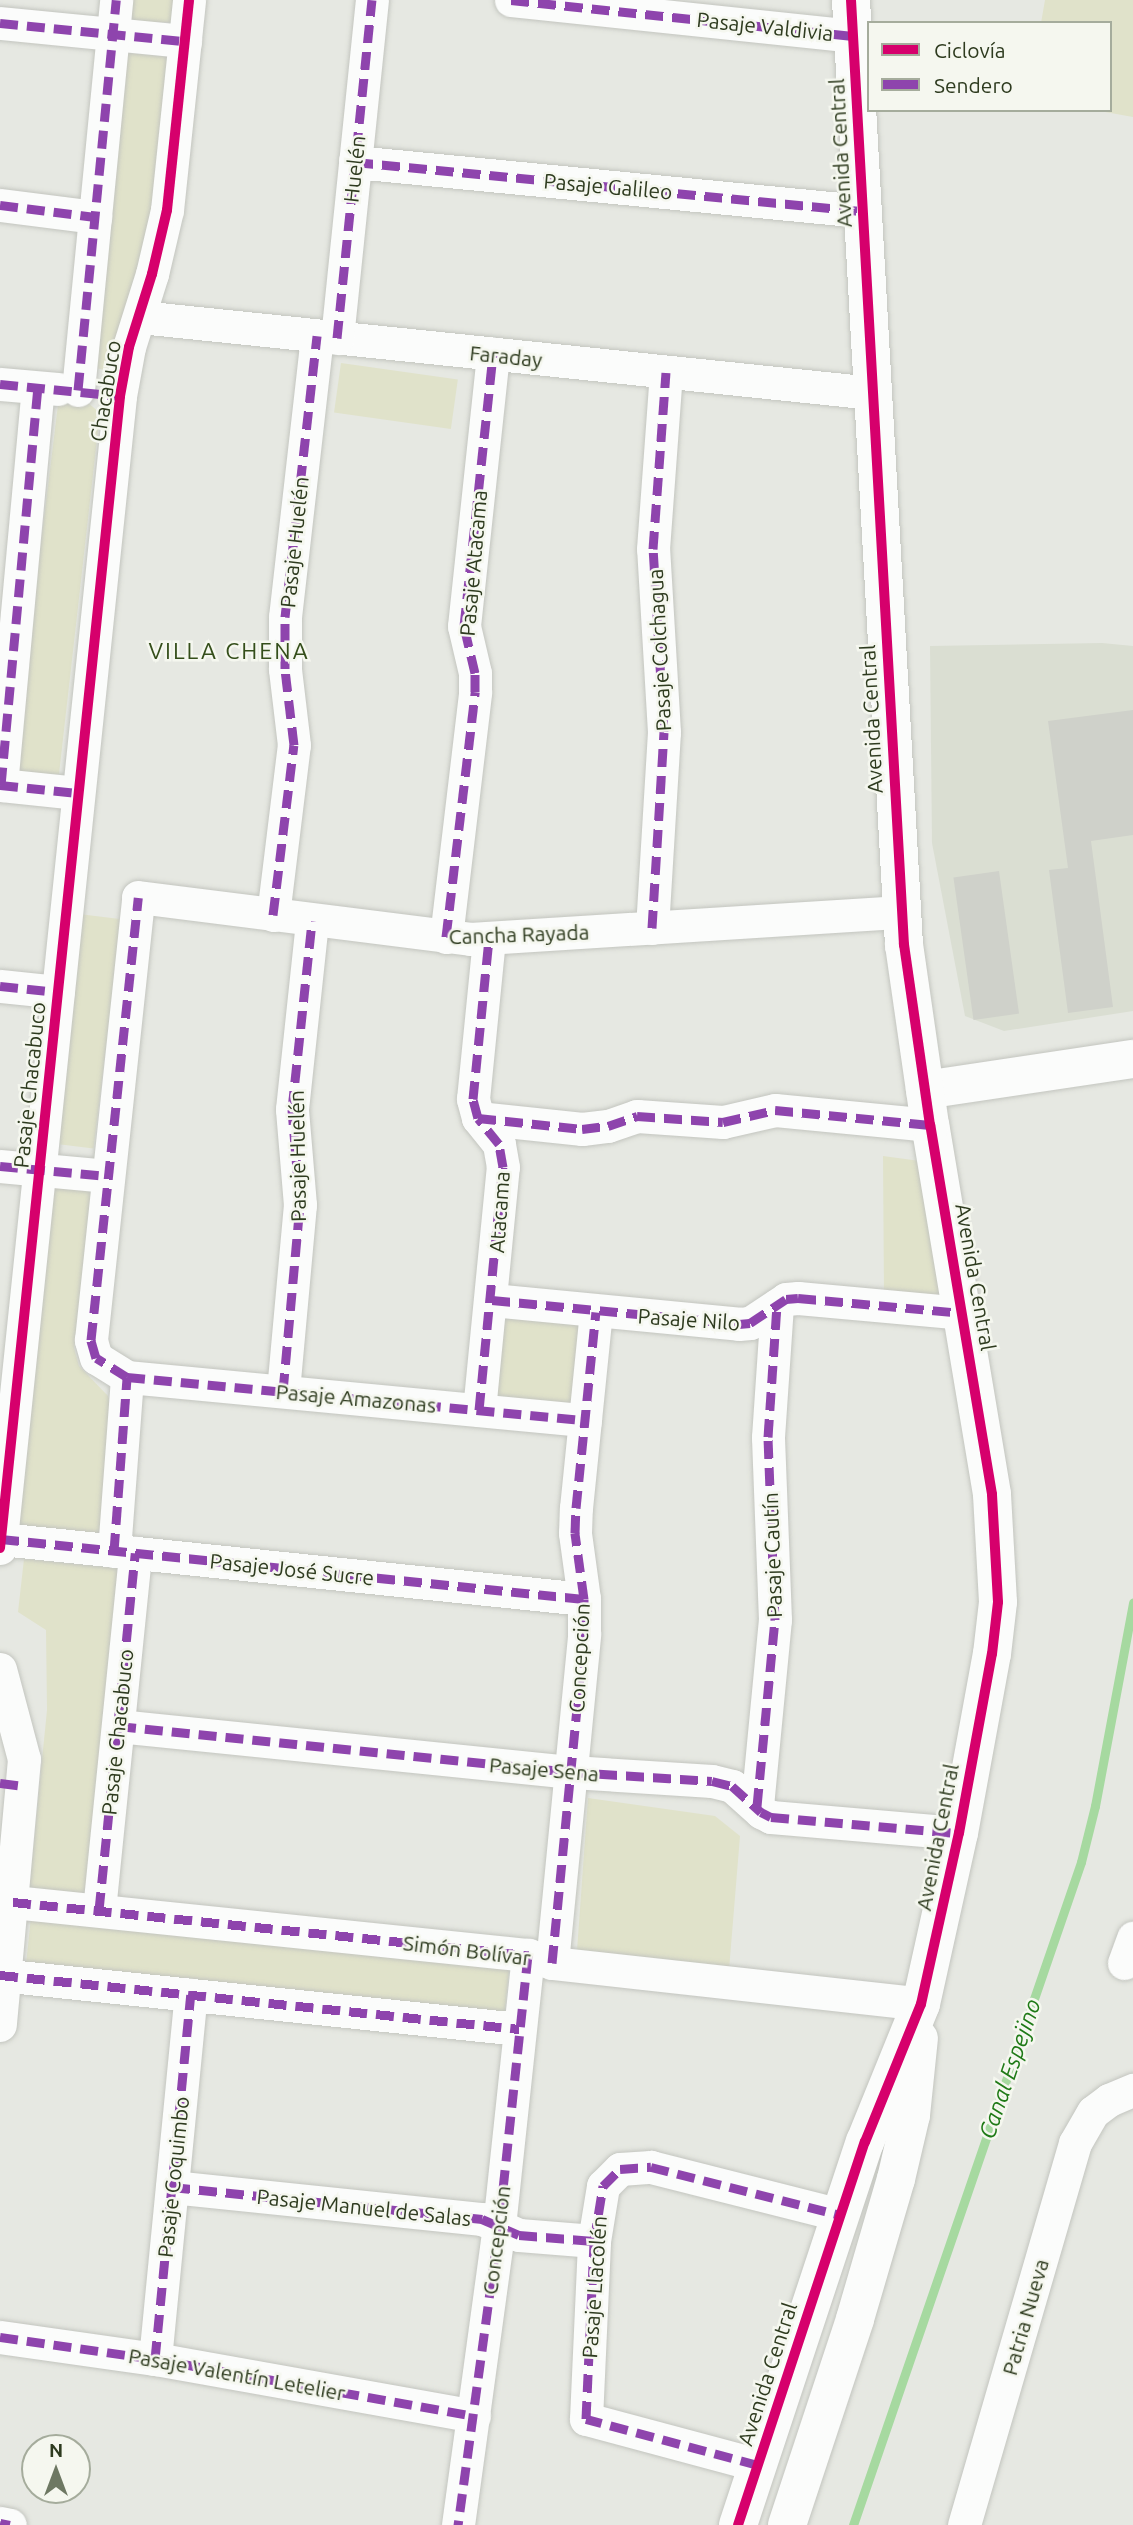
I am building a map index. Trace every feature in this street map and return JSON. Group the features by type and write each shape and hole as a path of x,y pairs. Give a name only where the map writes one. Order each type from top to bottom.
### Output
{"street":[{"name":"Chacabuco","path":"78,390 116,0"},
{"name":"Chacabuco","path":"78,793 120,396 129,346 140,317 167,210 189,0"},
{"name":"Huelén","path":"327,337 355,162 372,0"},
{"name":"Pasaje Valdivia","path":"511,0 852,18"},
{"name":"Avenida Central","path":"787,2525 896,2179 917,2075 921,2004 959,1833 992,1654 998,1602 992,1494 964,1313 927,1108 901,912 852,18"},
{"path":"0,23 185,41"},
{"name":"Pasaje Galileo","path":"355,162 862,211"},
{"path":"0,205 95,217"},
{"name":"Faraday","path":"140,317 873,393"},
{"name":"Pasaje Huelén","path":"273,915 294,745 285,669 285,617 327,337"},
{"name":"Pasaje Atacama","path":"446,937 475,692 464,626 493,354"},
{"name":"Pasaje Colchagua","path":"652,928 664,732 653,549 666,372"},
{"path":"0,384 120,396"},
{"path":"38,389 0,785 78,793"},
{"name":"Pasaje Chacabuco","path":"0,1548 78,793"},
{"name":"Cancha Rayada","path":"108,1176 138,897 312,921 446,937 489,939 901,912"},
{"name":"Pasaje Huelén","path":"283,1391 300,1205 292,1109 312,921"},
{"path":"489,939 473,1087 478,1118 582,1129 608,1126 637,1116 723,1122 775,1110 927,1108 1133,1059"},
{"path":"0,986 58,992"},
{"name":"Atacama","path":"478,1118 499,1144 502,1156 492,1300 479,1410"},
{"path":"0,1166 108,1176 92,1349 104,1364 127,1377"},
{"name":"Pasaje Nilo","path":"492,1300 739,1324 750,1323 786,1299 798,1298 964,1313"},
{"name":"Pasaje Cautín","path":"757,1806 775,1620 768,1437 777,1304"},
{"name":"Concepción","path":"458,2525 499,2226 519,2029 540,1959 572,1772 584,1634 584,1599 575,1533 596,1312"},
{"name":"Pasaje Chacabuco","path":"99,1910 118,1727 125,1552 127,1377"},
{"name":"Pasaje Amazonas","path":"127,1377 584,1420"},
{"name":"Pasaje José Sucre","path":"1,1539 584,1599"},
{"path":"0,1669 23,1759 12,1784 13,1902 3,1975 0,2025"},
{"name":"Pasaje Sena","path":"118,1727 572,1772 712,1781 732,1786 771,1816 959,1833"},
{"name":"Simón Bolívar","path":"13,1902 540,1959 921,2004"},
{"path":"3,1975 519,2029"},
{"name":"Pasaje Coquimbo","path":"155,2359 191,1995"},
{"name":"Avenida Central","path":"738,2525 865,2142 921,2004"},
{"name":"Patria Nueva","path":"964,2525 1075,2143 1093,2112 1109,2100 1133,2090"},
{"name":"Pasaje Llacolén","path":"758,2465 586,2419 594,2241 603,2186 620,2169 651,2167 841,2215"},
{"name":"Pasaje Manuel de Salas","path":"172,2187 482,2219 519,2235 594,2241"},
{"name":"Pasaje Valentín Letelier","path":"0,2337 155,2359 474,2416"},
{"path":"789,2368 833,2384"},
{"path":"0,2523 10,2525"}],"shaded area":[{"path":"1102,643 1133,646 1133,1011 1004,1031 965,1016 932,843 930,646"}],"green space":[{"path":"132,0 175,0 175,22 132,22"},
{"path":"1045,0 1133,0 1133,117 1105,112 1112,112 1112,21 1041,21"},
{"path":"127,53 170,57 159,172 120,374 96,368"},
{"path":"341,363 458,379 451,429 334,413"},
{"path":"87,402 100,413 59,774 12,777 58,405"},
{"path":"79,914 122,919 94,1149 51,1143"},
{"path":"883,1156 920,1161 948,1299 884,1295"},
{"path":"52,1183 89,1188 93,1196 74,1348 79,1366 108,1396 111,1406 101,1531 89,1537 18,1532"},
{"path":"504,1315 585,1322 577,1405 497,1398"},
{"path":"24,1559 124,1569 89,1895 29,1891 47,1710 46,1630 18,1612"},
{"path":"588,1798 715,1816 740,1836 729,1970 577,1951"},
{"path":"31,1917 509,1967 504,2014 26,1964"}],"building":[{"path":"1133,710 1133,835 1091,841 1113,1007 1068,1013 1049,870 1068,868 1048,721"},
{"path":"999,871 1019,1014 973,1020 953,877"}],"waterway":[{"name":"Canal Espejino","path":"853,2525 1081,1862 1095,1806 1133,1603"}],"marked path":[{"path":"78,390 116,0"},
{"path":"337,338 372,0"},
{"path":"511,0 853,36"},
{"path":"0,23 185,41"},
{"path":"355,162 861,211"},
{"path":"0,205 95,217"},
{"path":"273,915 294,745 285,669 285,617 317,336"},
{"path":"446,937 475,692 475,673 464,626 493,354"},
{"path":"652,928 664,732 653,549 666,372"},
{"path":"0,384 120,396"},
{"path":"1,785 38,389"},
{"path":"0,785 78,793"},
{"path":"114,1551 127,1377 96,1358 91,1340 138,897"},
{"path":"283,1391 300,1205 292,1109 312,921"},
{"path":"479,1410 503,1167 499,1144 478,1118 473,1099 489,939"},
{"path":"0,986 58,992"},
{"path":"478,1118 582,1129 608,1126 637,1116 723,1122 775,1110 930,1125"},
{"path":"0,1166 108,1176"},
{"path":"492,1300 739,1324 750,1323 786,1299 798,1298 964,1313"},
{"path":"757,1806 775,1620 768,1437 777,1305"},
{"path":"552,1963 584,1634 584,1599 575,1533 596,1312"},
{"path":"127,1377 585,1420"},
{"path":"1,1539 584,1599"},
{"path":"99,1910 135,1553"},
{"path":"118,1726 572,1772 712,1781 732,1786 761,1812 771,1817 959,1833"},
{"path":"0,1783 24,1786"},
{"path":"13,1902 528,1955 499,2226 458,2525"},
{"path":"0,1975 519,2029"},
{"path":"155,2359 191,1995"},
{"path":"758,2465 586,2419 594,2241 603,2186 620,2169 651,2167 841,2215"},
{"path":"172,2187 482,2219 519,2235 594,2241"},
{"path":"0,2337 155,2359 474,2416"},
{"path":"0,2523 10,2525"}],"cycle path":[{"path":"0,1548 120,396 129,347 152,274 167,210 189,0"},
{"path":"738,2525 865,2142 921,2004 959,1833 992,1654 998,1602 992,1494 930,1125 904,945 851,0"}],"district":[{"name":"VILLA CHENA","path":"229,651"}]}
